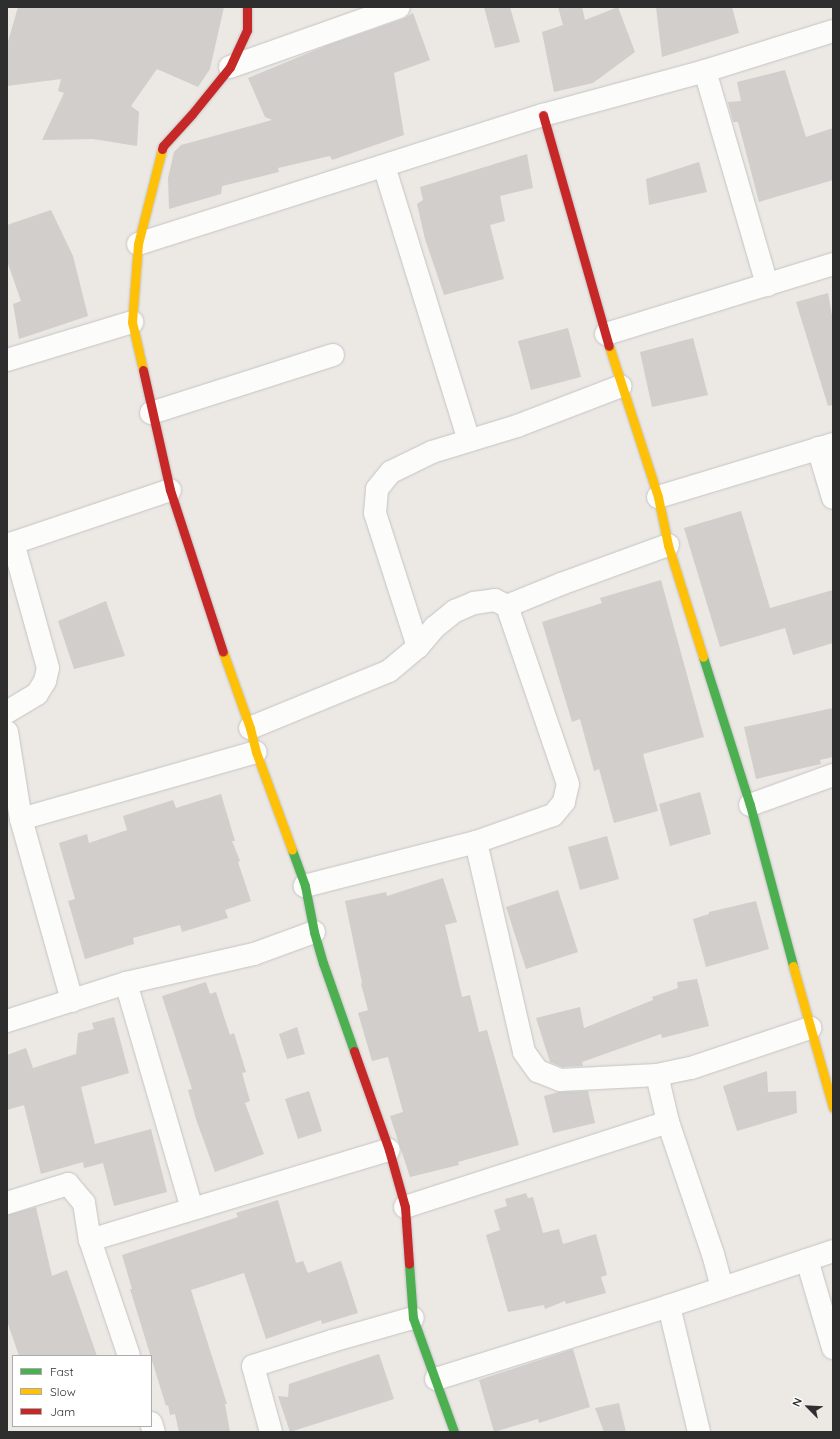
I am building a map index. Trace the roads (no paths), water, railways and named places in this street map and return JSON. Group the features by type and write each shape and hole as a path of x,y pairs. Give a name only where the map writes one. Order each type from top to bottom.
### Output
{"street":[{"path":"247,7 247,30 230,67 192,114 163,146 138,244 132,322 151,413 170,490 208,608 250,728 256,752 305,886 314,932 323,963 389,1150 405,1207 414,1318 454,1432"},
{"path":"230,67 399,7"},
{"path":"138,244 543,116 705,71 833,31"},
{"path":"705,71 767,285"},
{"path":"543,116 621,386 658,496 668,546 750,805 810,1028 833,1107"},
{"path":"384,166 469,440"},
{"path":"606,334 833,264"},
{"path":"7,360 132,322"},
{"path":"151,413 332,355"},
{"path":"418,647 375,513 377,489 390,472 432,452 517,426 621,386"},
{"path":"658,496 826,446 833,498"},
{"path":"7,712 37,694 45,681 48,668 10,544 170,490"},
{"path":"507,606 561,584 668,546"},
{"path":"250,728 389,671 418,647 435,627 455,611 474,603 495,600 507,606 568,784 564,802 553,815 476,842 305,886"},
{"path":"7,732 21,819 72,1001"},
{"path":"21,819 256,752"},
{"path":"750,805 833,775"},
{"path":"476,842 524,1052 538,1071 560,1080 657,1075 691,1068 810,1028"},
{"path":"7,1021 126,983 254,954 314,932"},
{"path":"126,983 192,1209"},
{"path":"657,1075 668,1122 713,1254 722,1288"},
{"path":"405,1207 668,1122"},
{"path":"90,1240 389,1150"},
{"path":"7,1203 68,1184 84,1203 90,1240 129,1355"},
{"path":"436,1379 669,1306 833,1251"},
{"path":"807,1260 833,1348"},
{"path":"669,1306 699,1432"},
{"path":"271,1432 253,1366 332,1341 414,1318"}]}
